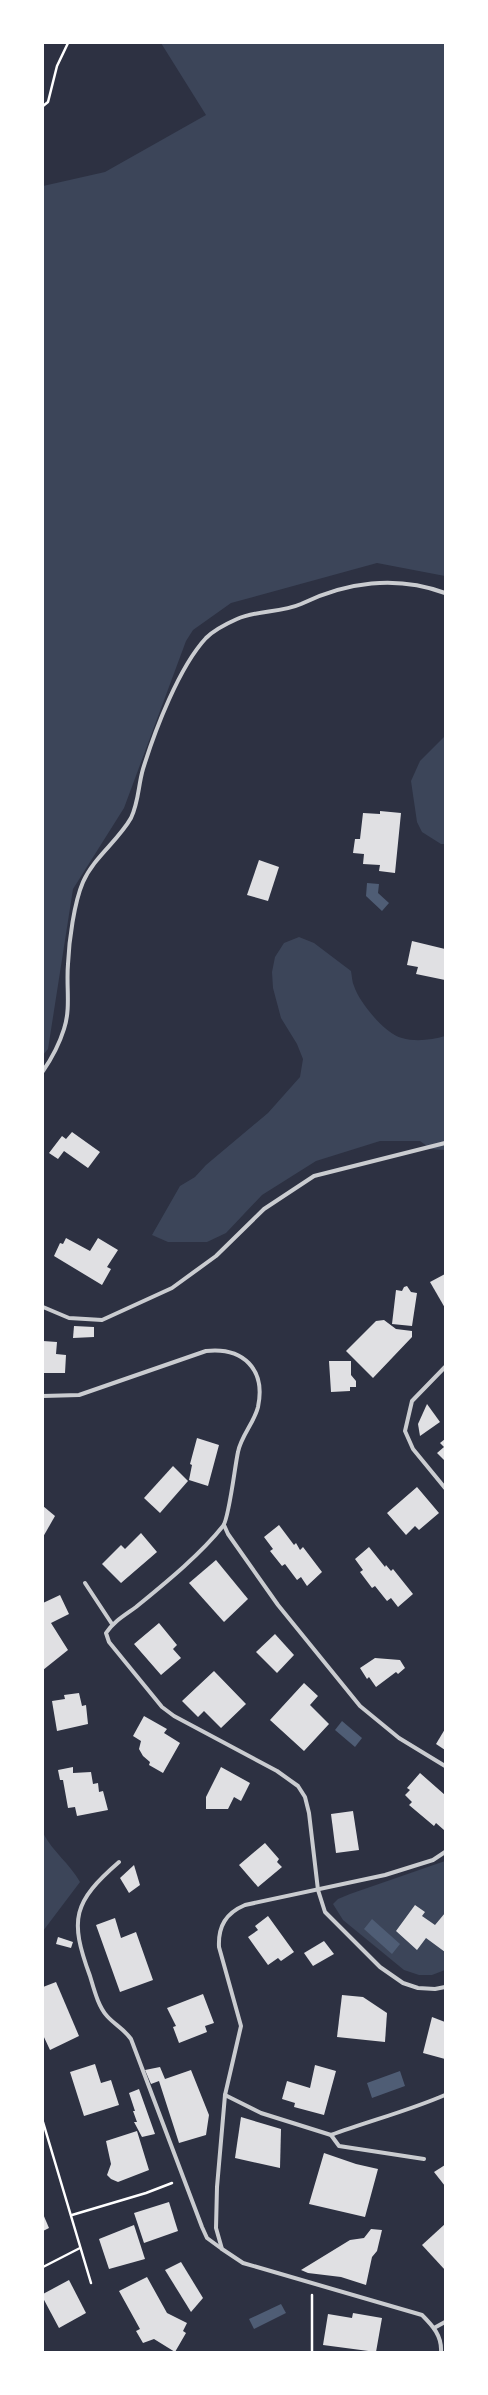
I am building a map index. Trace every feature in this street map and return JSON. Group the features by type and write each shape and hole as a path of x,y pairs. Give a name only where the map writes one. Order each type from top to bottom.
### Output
{"street":[{"path":"43,1071 54,1055 65,1028 68,1006 68,964 76,910 83,882 100,855 130,820 138,800 143,771 162,718 188,664 207,637 238,618 299,605 317,595 351,585 392,583 435,589 445,593"},
{"path":"43,1307 69,1318 102,1320 172,1288 216,1256 264,1208 314,1176 445,1143"},
{"path":"43,1396 79,1395 206,1350 220,1349 236,1353 247,1361 256,1374 260,1388 257,1409 238,1449 224,1525 228,1534 278,1604 360,1706 399,1738 445,1766"},
{"path":"445,1367 412,1401 404,1431 413,1449 445,1488"},
{"path":"224,1525 187,1562 135,1607 112,1624 106,1633 109,1642 162,1707 174,1716 277,1771 298,1786 305,1797 309,1813 318,1890 325,1912 380,1967 403,1983 418,1988 435,1989 445,1987"},
{"path":"85,1583 112,1624"},
{"path":"222,2249 216,2228 217,2187 225,2095 241,2026 219,1947 218,1935 222,1924 232,1911 245,1905 385,1875 433,1860 445,1852"},
{"path":"118,1862 98,1880 85,1898 77,1918 76,1931 80,1948 103,2009 107,2016 124,2028 131,2039 207,2238 243,2263 422,2315 434,2328 441,2343 441,2352"},
{"path":"225,2095 260,2113 331,2136 339,2146 424,2159"},
{"path":"331,2136 366,2122 406,2112 445,2095"},
{"path":"434,2328 445,2322"}],"path":[{"path":"43,106 48,102 57,66 68,43"},
{"path":"43,2122 72,2215 80,2248 92,2283"},
{"path":"72,2215 146,2193 184,2178"},
{"path":"43,2267 80,2248"},
{"path":"312,2282 312,2352"}],"shaded area":[{"path":"161,43 445,43 445,576 377,563 231,603 193,630 186,641 124,808 73,889 48,1049 43,1055 43,186 105,172 206,115"},
{"path":"445,736 445,844 441,844 422,832 417,822 411,781 420,761"},
{"path":"367,883 379,884 378,893 389,903 382,911 366,896"},
{"path":"299,937 314,943 351,971 353,984 361,1000 381,1024 395,1035 412,1040 435,1039 445,1036 445,1150 431,1149 420,1141 380,1141 316,1161 262,1195 226,1233 207,1242 168,1242 152,1235 180,1186 195,1177 206,1165 268,1113 300,1077 303,1059 297,1044 281,1018 273,988 272,972 275,957 284,943"},
{"path":"342,1721 362,1738 355,1747 335,1730"},
{"path":"43,1833 80,1882 43,1931"},
{"path":"445,1861 445,1970 432,1975 419,1975 404,1970 343,1920 333,1904 338,1899 350,1894"},
{"path":"372,1919 400,1944 392,1954 364,1929"},
{"path":"400,2071 405,2086 372,2098 367,2083"},
{"path":"281,2304 286,2313 254,2329 249,2319"}],"building":[{"path":"380,811 401,813 395,873 379,871 380,865 363,864 364,854 353,853 355,839 360,839 363,813 380,814"},
{"path":"259,860 279,867 268,901 247,895"},
{"path":"412,941 445,949 445,980 416,974 418,967 407,965"},
{"path":"72,1132 100,1152 88,1168 64,1151 58,1159 49,1153 62,1136 66,1139"},
{"path":"66,1238 90,1251 98,1238 118,1250 107,1267 111,1269 102,1285 54,1256 60,1243 63,1244"},
{"path":"445,1274 445,1308 430,1282"},
{"path":"407,1286 411,1292 417,1293 412,1326 392,1324 396,1290 402,1291 404,1287"},
{"path":"384,1320 396,1329 412,1331 412,1337 373,1378 346,1351 376,1321"},
{"path":"74,1326 94,1327 94,1337 73,1338"},
{"path":"43,1341 57,1342 56,1354 66,1355 65,1373 43,1373"},
{"path":"329,1361 351,1361 351,1375 356,1381 356,1387 350,1387 350,1391 331,1392"},
{"path":"427,1404 440,1422 420,1436 418,1424"},
{"path":"197,1438 219,1445 208,1486 189,1480 192,1465 190,1464"},
{"path":"445,1439 445,1461 437,1453 444,1447 440,1443"},
{"path":"173,1466 188,1481 160,1513 144,1498"},
{"path":"417,1487 439,1513 419,1530 415,1526 406,1535 387,1513"},
{"path":"43,1506 55,1516 43,1537"},
{"path":"279,1525 294,1545 296,1543 300,1550 303,1547 322,1572 307,1586 301,1577 297,1580 285,1564 282,1566 270,1551 273,1549 264,1537"},
{"path":"141,1533 157,1552 121,1583 102,1564 121,1545 125,1549"},
{"path":"369,1547 385,1567 386,1565 391,1571 393,1569 413,1594 398,1607 391,1598 387,1601 375,1586 372,1588 360,1572 363,1570 355,1559"},
{"path":"216,1560 248,1599 224,1622 189,1583"},
{"path":"60,1595 69,1614 51,1623 68,1650 43,1670 43,1603"},
{"path":"159,1623 177,1645 173,1649 181,1658 161,1675 134,1644"},
{"path":"275,1634 294,1655 277,1673 256,1652"},
{"path":"375,1658 400,1660 405,1668 398,1674 396,1672 376,1687 369,1677 367,1679 360,1668"},
{"path":"214,1671 246,1704 221,1728 204,1711 198,1717 182,1701"},
{"path":"304,1683 318,1696 310,1705 329,1724 304,1751 270,1720"},
{"path":"79,1693 82,1706 86,1705 88,1724 57,1731 52,1701 65,1699 64,1695"},
{"path":"144,1716 167,1729 164,1733 180,1743 163,1773 149,1765 150,1762 143,1756 139,1749 141,1741 133,1736"},
{"path":"445,1729 445,1750 436,1744"},
{"path":"73,1767 73,1773 91,1772 93,1784 98,1783 99,1792 103,1791 108,1810 77,1816 75,1807 68,1808 63,1780 60,1780 58,1770"},
{"path":"221,1767 250,1783 241,1801 234,1797 228,1809 206,1809 206,1797"},
{"path":"420,1773 445,1795 444,1830 436,1823 434,1826 409,1805 412,1802 405,1795 410,1790 407,1788"},
{"path":"353,1811 359,1850 336,1853 331,1814"},
{"path":"265,1843 279,1859 277,1862 282,1867 258,1887 239,1865"},
{"path":"134,1865 140,1885 129,1893 120,1878"},
{"path":"415,1905 425,1912 422,1916 435,1925 445,1913 445,1952 426,1938 417,1950 396,1931"},
{"path":"268,1916 294,1952 281,1961 278,1958 268,1965 248,1937 258,1930 255,1926"},
{"path":"115,1918 121,1938 136,1932 153,1980 120,1992 96,1925"},
{"path":"58,1937 73,1942 71,1948 56,1944"},
{"path":"324,1941 334,1954 313,1966 304,1953"},
{"path":"56,1982 79,2036 50,2050 43,2035 43,1987"},
{"path":"203,1994 214,2023 205,2026 207,2032 179,2043 173,2027 176,2026 167,2008"},
{"path":"342,1995 363,1997 387,2013 385,2042 337,2037"},
{"path":"432,2017 445,2022 445,2059 423,2053"},
{"path":"95,2064 101,2083 111,2080 119,2105 84,2116 70,2072"},
{"path":"315,2065 336,2071 324,2115 294,2107 295,2103 282,2099 287,2081 310,2088"},
{"path":"160,2067 165,2079 191,2070 209,2115 206,2135 179,2143 159,2081 151,2084 145,2070"},
{"path":"139,2089 155,2134 142,2137 134,2122 137,2122 129,2093"},
{"path":"241,2117 281,2129 280,2168 235,2158"},
{"path":"137,2131 149,2170 118,2182 111,2179 107,2175 111,2164 106,2141"},
{"path":"324,2153 356,2164 378,2169 365,2217 309,2204"},
{"path":"445,2165 445,2186 434,2172"},
{"path":"169,2202 178,2231 144,2243 134,2213"},
{"path":"43,2214 49,2228 43,2231"},
{"path":"445,2224 445,2270 422,2245"},
{"path":"134,2225 145,2259 109,2269 99,2239"},
{"path":"371,2229 382,2230 377,2251 372,2257 366,2285 341,2277 308,2273 301,2270 350,2240 364,2238"},
{"path":"181,2262 203,2298 191,2312 165,2270"},
{"path":"147,2277 167,2313 187,2323 183,2331 186,2333 175,2352 154,2339 143,2343 136,2331 140,2329 119,2291"},
{"path":"69,2280 86,2313 59,2328 43,2298 43,2294"},
{"path":"353,2313 382,2318 376,2352 323,2345 328,2314 352,2318"}]}
